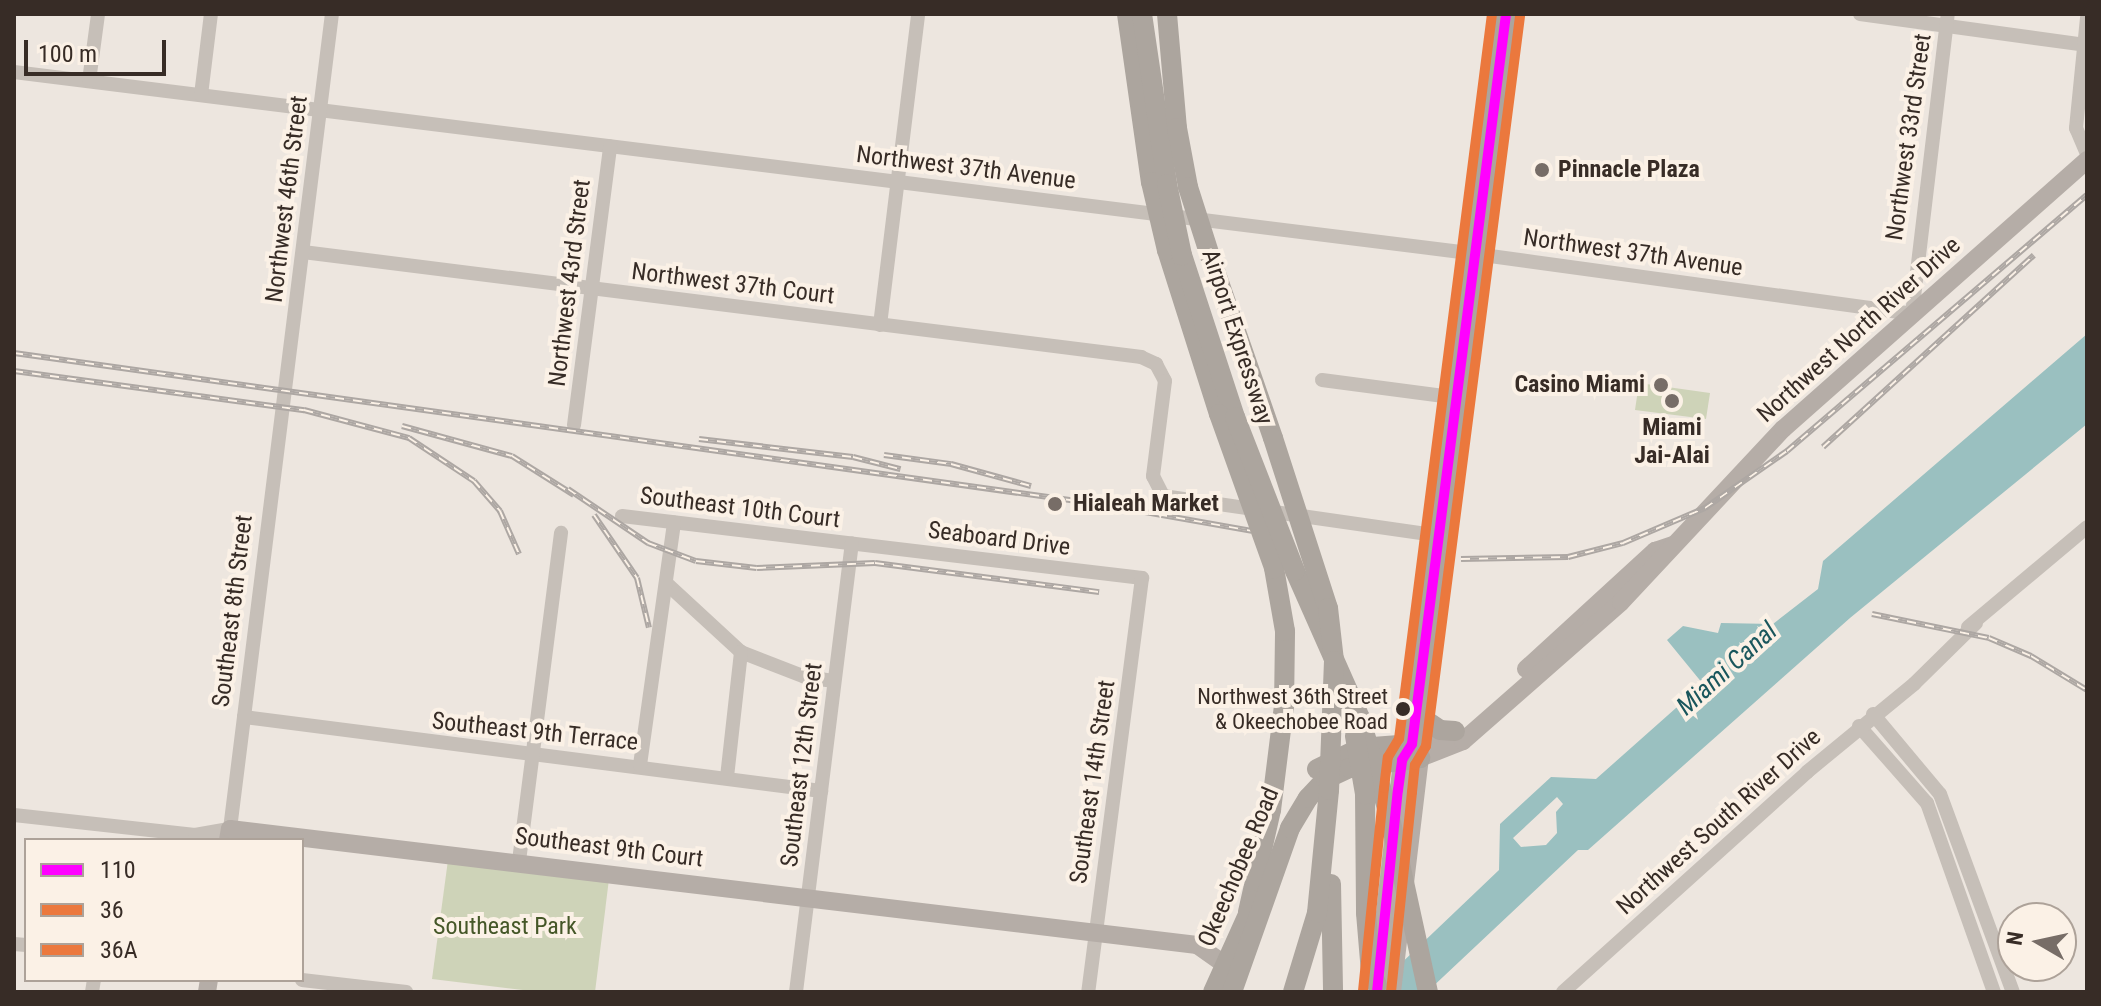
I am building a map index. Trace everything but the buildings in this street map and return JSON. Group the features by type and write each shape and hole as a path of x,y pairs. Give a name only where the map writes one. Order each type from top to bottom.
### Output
{"highway":[{"path":"1127,14 1159,183"},
{"name":"Airport Expressway","path":"1142,14 1159,183 1175,252 1227,416 1284,569 1345,686 1387,806 1428,992"},
{"name":"Airport Expressway","path":"1167,14 1177,128 1188,187 1328,608 1334,661 1327,864"},
{"path":"1411,754 1506,14"},
{"path":"1248,912 1270,817 1284,706 1284,569"},
{"path":"1415,713 1455,739"},
{"path":"1355,719 1365,794 1366,913 1371,972 1385,988"},
{"name":"Okeechobee Road","path":"1213,992 1286,815 1308,778 1353,750 1411,754"},
{"name":"Okeechobee Road","path":"1229,992 1302,805 1343,770 1411,754"},
{"path":"1293,992 1311,938 1327,864"},
{"path":"1327,864 1333,992"},
{"path":"1226,965 1229,992"}],"main road":[{"name":"Northwest North River Drive","path":"1411,754 1438,741 1455,739 1529,675 1655,551 1672,545 1775,437 2087,157"},
{"path":"1416,790 1455,739"},
{"path":"1385,988 1416,790 1411,754"},
{"path":"1385,988 1411,754"},
{"name":"Southeast 9th Court","path":"229,834 272,838"},
{"name":"Southeast 9th Court","path":"304,841 519,861 1197,945 1238,937"},
{"name":"Southeast 9th Court","path":"1197,945 1226,965"}],"street":[{"path":"89,81 98,14"},
{"path":"201,95 211,14"},
{"name":"Northwest 46th Street","path":"285,389 332,14"},
{"path":"880,325 918,14"},
{"path":"1860,14 1947,20 2085,45"},
{"path":"2087,18 2076,128 2087,157"},
{"name":"Northwest 33rd Street","path":"1912,314 1947,20"},
{"name":"Northwest 37th Avenue","path":"14,72 1476,254 1912,314"},
{"name":"Northwest 43rd Street","path":"574,425 610,146"},
{"name":"Northwest 37th Court","path":"303,252 1135,356 1156,364 1166,388 1153,476 1163,496 1440,536"},
{"path":"1322,380 1459,398"},
{"name":"Southeast 8th Street","path":"229,834 285,389"},
{"name":"Southeast 10th Court","path":"622,516 852,543"},
{"path":"640,765 674,522"},
{"path":"519,861 561,533"},
{"name":"Northwest South River Drive","path":"1563,992 1906,686 1908,675 2084,534"},
{"name":"Seaboard Drive","path":"852,543 1142,578"},
{"name":"Southeast 12th Street","path":"796,992 852,543"},
{"name":"Southeast 14th Street","path":"1088,992 1142,578"},
{"path":"666,583 741,652 805,677 834,681"},
{"path":"727,777 741,652"},
{"path":"1873,714 1934,783 2013,992"},
{"name":"Southeast 9th Terrace","path":"244,717 640,765 821,791"},
{"path":"1859,726 1921,792 1994,992"},
{"name":"Southeast 9th Court","path":"14,815 195,835 229,834"},
{"path":"1942,849 1959,843"},
{"path":"304,980 406,992"}],"green space":[{"name":"Miami Jai-Alai","path":"1639,383 1710,393 1706,419 1635,410"},
{"name":"Southeast Park","path":"448,860 609,879 595,992 540,992 432,979"}],"water":[{"name":"Miami Canal","path":"2087,334 2087,424 1850,618 1588,850 1578,850 1427,992 1371,992 1499,870 1500,824 1551,777 1596,779 1703,684 1667,640 1683,626 1718,633 1721,623 1773,624 1818,589 1823,561","holes":["1557,797 1563,804 1556,812 1557,833 1546,845 1521,847 1513,838"]}],"railway":[{"path":"1461,559 1568,557 1623,543 1705,508 1787,451 2087,195"},
{"path":"1823,447 2034,255"},
{"path":"14,353 1105,505 1252,531"},
{"path":"14,371 304,410 409,438 474,481 500,511 519,554"},
{"path":"402,426 512,456 574,495"},
{"path":"699,439 853,457 900,469"},
{"path":"884,455 951,464 1031,486"},
{"path":"568,489 648,543 696,561 757,568 875,563 1099,592"},
{"path":"594,515 637,578 649,628"},
{"path":"1872,614 1989,638 2031,656 2087,690"}],"transit line":[{"name":"36A","path":"1363,991 1388,757 1399,739 1492,14"},
{"name":"110","path":"1377,992 1398,790 1402,760 1412,744 1506,14"},
{"name":"36","path":"1391,992 1415,765 1426,746 1520,16"}],"place":[{"name":"Pinnacle Plaza","path":"1542,170"},
{"name":"Casino Miami","path":"1661,385"},
{"name":"Miami Jai-Alai","path":"1672,401"},
{"name":"Hialeah Market","path":"1055,504"},
{"name":"Northwest 36th Street & Okeechobee Road","path":"1403,709"}]}
